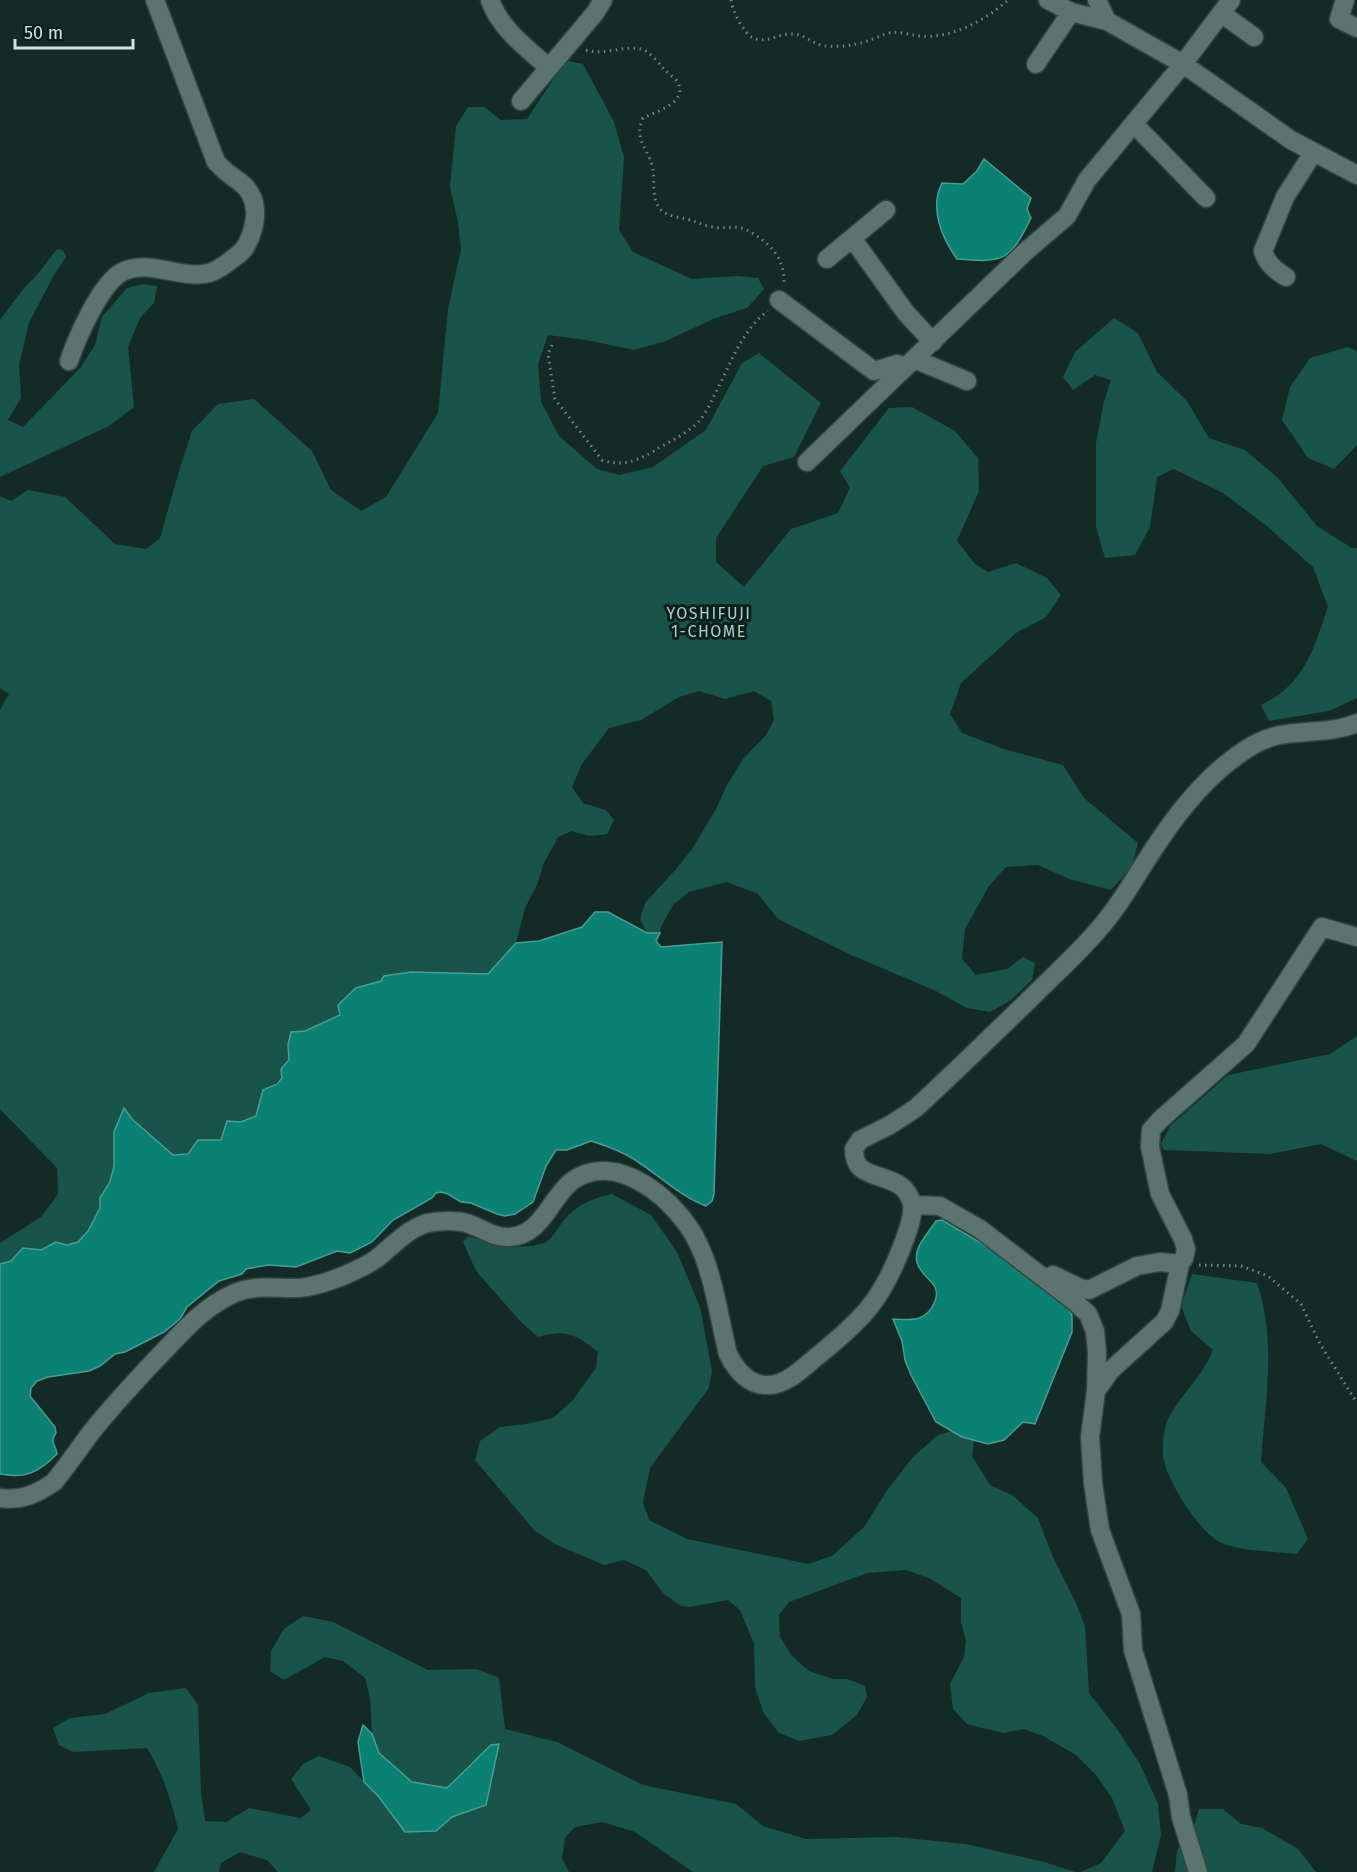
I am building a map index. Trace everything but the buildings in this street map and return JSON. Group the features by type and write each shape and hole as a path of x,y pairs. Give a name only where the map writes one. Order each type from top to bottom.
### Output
{"street":[{"path":"69,361 75,342 101,293 120,273 137,267 194,274 210,272 243,251 256,221 256,208 249,192 241,183 227,175 216,162 155,0"},
{"path":"490,0 495,13 504,25 549,68"},
{"path":"521,101 603,0"},
{"path":"1048,0 1071,12 1107,21 1183,64 1313,153 1357,175"},
{"path":"1097,0 1107,21"},
{"path":"1345,0 1339,19 1357,28"},
{"path":"807,462 1024,252 1067,216 1087,180 1183,64 1226,7 1254,37"},
{"path":"1036,64 1071,12"},
{"path":"1134,124 1206,198"},
{"path":"1286,278 1266,260 1263,251 1285,197 1313,153"},
{"path":"827,259 886,210"},
{"path":"852,238 906,314 933,342"},
{"path":"780,300 874,371 897,364 910,363 967,381"},
{"path":"0,1498 23,1498 41,1491 54,1482 129,1389 193,1320 213,1303 238,1292 261,1286 301,1288 343,1276 374,1261 416,1228 431,1222 464,1222 492,1235 510,1237 524,1233 537,1226 563,1188 590,1172 603,1171 629,1176 656,1193 679,1214 703,1254 728,1354 734,1366 744,1377 755,1384 769,1385 794,1376 854,1327 867,1312 894,1270 908,1231 912,1205 906,1192 896,1182 861,1168 855,1159 854,1149 860,1140 890,1125 916,1108 1072,957 1124,899 1174,819 1208,781 1235,758 1256,743 1275,736 1344,728 1357,723"},
{"path":"1096,1391 1111,1370 1164,1322 1170,1311 1180,1264 1186,1249 1160,1194 1150,1147 1151,1130 1246,1044 1322,927 1357,937"},
{"path":"912,1205 940,1206 980,1229 1088,1314 1095,1331 1097,1353 1096,1391 1090,1437 1093,1483 1100,1530 1131,1614 1133,1650 1178,1795 1181,1817 1198,1872"},
{"path":"1034,1270 1043,1270 1089,1290 1137,1266 1160,1262 1180,1264"}],"path":[{"path":"731,0 732,8 739,17 743,30 750,37 760,41 789,33 801,34 811,42 824,46 845,46 865,42 888,33 901,32 921,36 944,35 971,24 1008,0"},
{"path":"552,345 548,354 552,392 561,409 602,459 612,463 633,462 699,421 747,333 761,316 780,300 785,274 781,259 771,246 743,228 713,227 665,214 659,208 655,199 651,162 638,133 643,118 666,109 672,104 679,90 678,82 656,59 641,49 601,53 568,45"},
{"path":"1180,1264 1241,1266 1268,1276 1301,1304 1320,1344 1357,1403"}],"shaded area":[{"path":"568,61 583,64 614,122 624,157 619,230 633,252 692,279 738,276 758,278 764,289 747,308 713,319 666,341 634,350 548,335 538,364 541,402 559,436 597,469 619,475 653,467 706,430 742,363 759,353 821,403 794,457 763,466 716,538 716,562 744,587 791,529 838,513 850,488 840,471 889,408 912,407 955,431 978,458 979,491 957,541 975,564 988,572 1016,563 1047,578 1061,595 1046,617 1016,633 961,683 950,714 962,733 1004,749 1063,765 1084,798 1138,843 1132,867 1111,890 1069,879 1038,865 1006,867 989,886 965,929 962,959 976,975 1007,969 1023,957 1035,963 1032,980 1011,1000 990,1012 967,1008 936,991 849,954 778,919 758,894 727,882 689,892 673,905 660,933 647,933 640,919 645,903 692,849 743,759 766,735 774,720 771,701 754,691 725,699 699,691 679,697 641,720 609,728 582,764 572,787 583,803 606,810 614,820 607,834 589,836 571,831 558,837 525,908 516,943 488,974 411,972 356,988 341,1015 305,1031 288,1045 285,1073 277,1082 263,1090 256,1116 241,1122 228,1121 222,1140 198,1140 188,1154 173,1155 132,1119 124,1109 114,1132 114,1166 110,1182 100,1198 100,1208 88,1231 78,1242 67,1245 56,1242 41,1250 23,1248 11,1261 0,1264 0,1243 41,1217 58,1194 57,1168 0,1109 0,710 9,694 0,688 0,496 11,501 28,490 65,497 115,544 146,549 160,538 192,431 218,404 254,399 312,451 331,490 361,511 386,497 438,413 448,309 461,249 450,187 456,126 468,107 484,107 501,120 527,119 558,72"},
{"path":"984,159 1031,198 1027,209 1031,218 1017,243 1004,256 985,260 957,259 946,242 939,222 938,193 942,183 963,184 977,171"},
{"path":"57,249 63,250 66,257 29,323 19,365 21,398 8,420 23,427 81,367 95,345 102,317 127,288 143,284 157,286 154,303 140,318 128,347 134,407 109,426 0,477 0,320"},
{"path":"1114,318 1138,333 1157,372 1187,401 1209,438 1245,450 1278,478 1317,526 1352,548 1357,548 1357,698 1329,711 1269,721 1261,705 1276,697 1297,676 1312,651 1328,607 1313,567 1268,527 1223,493 1174,469 1157,477 1150,527 1135,555 1105,558 1096,527 1096,443 1104,401 1111,380 1095,375 1073,390 1063,377 1075,352"},
{"path":"1348,347 1357,351 1357,445 1334,469 1308,458 1282,420 1290,387 1310,358"},
{"path":"595,912 608,912 647,933 660,933 656,941 661,947 722,942 712,1201 706,1206 697,1202 679,1192 633,1158 591,1141 567,1150 556,1150 546,1166 533,1202 515,1214 505,1216 497,1214 471,1203 461,1202 448,1194 436,1193 432,1198 393,1220 372,1242 350,1253 337,1251 296,1267 268,1265 246,1269 242,1274 219,1281 187,1307 180,1319 164,1332 125,1352 115,1354 100,1366 89,1371 48,1377 37,1381 31,1388 30,1396 55,1427 56,1433 53,1441 57,1454 32,1473 17,1476 0,1474 0,1264 11,1261 23,1248 41,1250 56,1242 67,1245 78,1242 88,1231 100,1208 100,1198 110,1182 114,1166 114,1132 124,1108 132,1119 173,1155 188,1154 198,1140 221,1140 227,1121 241,1122 256,1116 263,1090 277,1084 282,1078 281,1069 289,1060 288,1045 291,1032 305,1031 340,1015 338,1005 356,988 381,981 384,976 411,972 488,974 516,943 539,941 582,927"},
{"path":"1357,1036 1357,1161 1321,1144 1270,1154 1164,1150 1161,1144 1170,1126 1228,1075 1330,1054"},
{"path":"612,1194 651,1215 677,1252 700,1307 712,1371 709,1388 650,1468 643,1502 649,1520 687,1539 808,1564 832,1556 864,1527 888,1489 913,1457 938,1435 952,1431 974,1441 972,1456 990,1485 1012,1495 1038,1518 1052,1555 1075,1601 1085,1626 1089,1693 1140,1764 1158,1804 1161,1835 1152,1872 1081,1872 1101,1863 1125,1831 1112,1798 1096,1775 1076,1755 1043,1736 1024,1729 1003,1733 967,1724 953,1709 950,1684 964,1657 966,1641 961,1622 961,1598 931,1579 906,1570 867,1573 789,1602 779,1615 780,1637 792,1656 809,1671 833,1679 847,1679 865,1686 867,1697 857,1715 832,1735 799,1741 779,1733 763,1712 755,1687 754,1644 740,1610 728,1600 690,1607 681,1606 664,1594 646,1570 624,1560 604,1565 555,1544 534,1530 475,1460 480,1441 500,1427 553,1418 573,1400 596,1368 598,1352 577,1337 563,1333 538,1337 522,1323 476,1271 463,1242 468,1236 507,1245 537,1245 549,1240 579,1206"},
{"path":"942,1220 998,1253 1067,1306 1072,1315 1072,1332 1035,1424 1023,1422 1004,1440 988,1444 962,1437 936,1422 911,1375 905,1360 902,1341 893,1319 918,1318 932,1308 936,1297 935,1288 920,1269 916,1257 919,1246 926,1235 936,1221"},
{"path":"1192,1274 1257,1283 1267,1327 1268,1349 1261,1462 1286,1488 1308,1539 1297,1554 1242,1549 1215,1539 1195,1519 1186,1506 1165,1465 1163,1442 1168,1419 1203,1369 1213,1350 1191,1331 1181,1306"},
{"path":"303,1616 333,1622 428,1670 477,1669 499,1678 505,1729 557,1742 643,1785 736,1804 763,1826 806,1839 896,1837 966,1844 1044,1862 1075,1872 693,1872 635,1832 602,1822 575,1827 565,1838 562,1858 569,1872 278,1872 267,1860 240,1852 221,1863 219,1872 154,1872 178,1829 166,1787 147,1748 73,1752 59,1745 53,1728 70,1718 105,1714 149,1693 186,1688 198,1705 201,1793 205,1821 226,1822 249,1808 301,1818 311,1810 291,1779 303,1764 319,1756 350,1767 379,1797 436,1831 452,1817 486,1805 472,1762 447,1788 413,1782 379,1753 372,1734 370,1698 365,1678 343,1661 325,1657 284,1680 270,1671 271,1651 284,1629"},
{"path":"363,1725 372,1734 379,1753 412,1782 447,1788 491,1745 499,1744 486,1805 452,1817 436,1831 405,1832 379,1797 364,1782 358,1742"},
{"path":"1199,1809 1223,1809 1241,1824 1262,1828 1298,1849 1316,1872 1175,1872 1177,1850 1193,1829"}],"district":[{"name":"YOSHIFUJI 1-CHOME","path":"709,622"}]}
